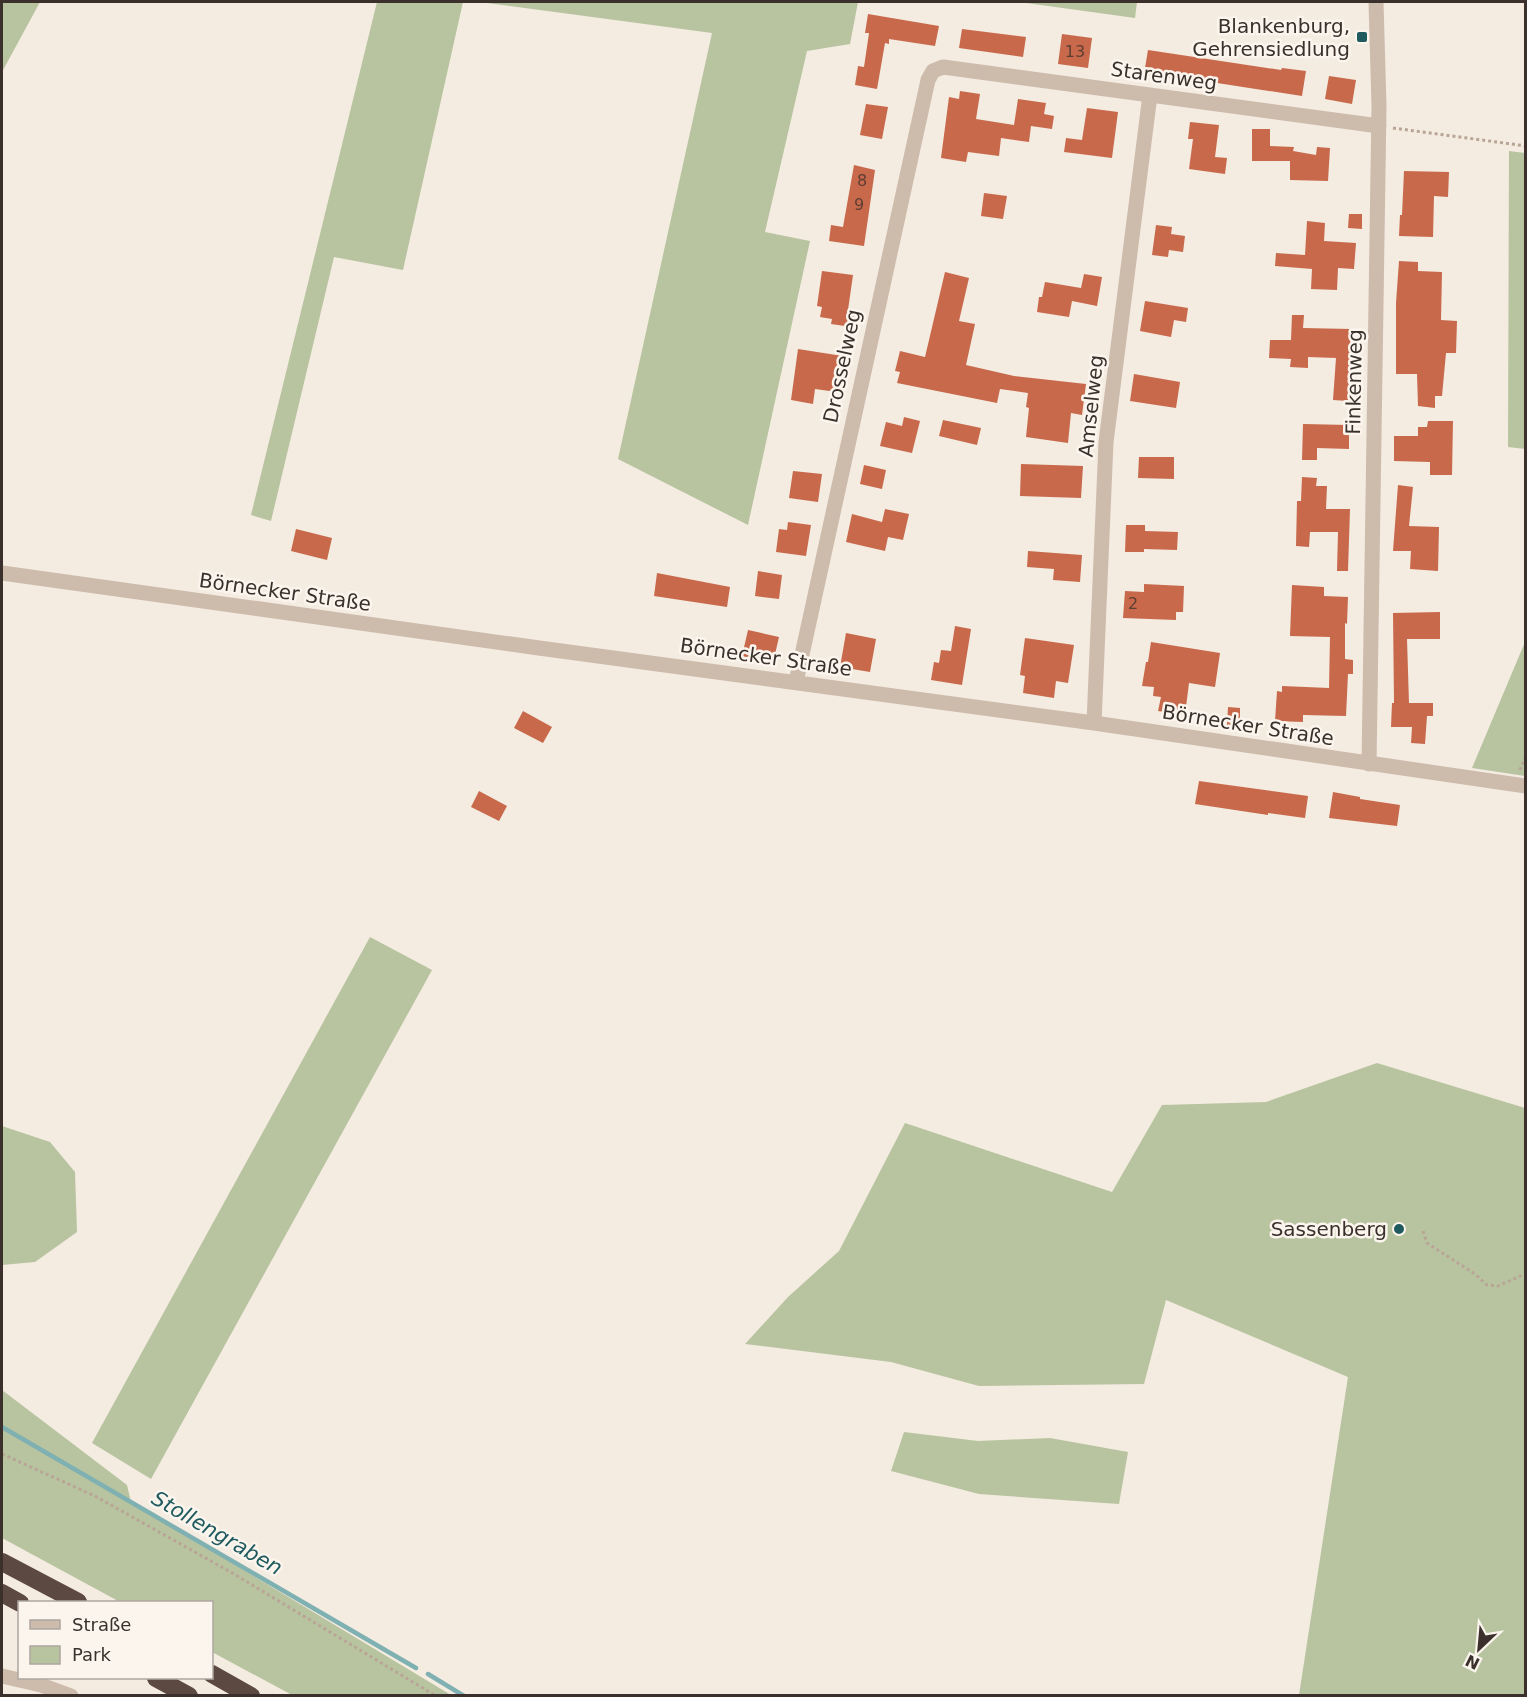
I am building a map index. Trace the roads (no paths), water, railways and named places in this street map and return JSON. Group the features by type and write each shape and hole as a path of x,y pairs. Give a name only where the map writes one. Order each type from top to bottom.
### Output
{"highway":[{"path":"2,1562 76,1601"},
{"path":"2,1593 18,1602"},
{"path":"213,1675 251,1695"},
{"path":"160,1679 189,1695"}],"street":[{"name":"Finkenweg","path":"1369,764 1379,126 1376,2"},
{"name":"Starenweg","path":"943,67 1379,126"},
{"name":"Drosselweg","path":"796,682 928,80 933,71 943,67"},
{"name":"Amselweg","path":"1095,723 1106,442 1150,95"},
{"name":"Börnecker Straße","path":"2,573 1095,723 1526,786"},
{"path":"2,1676 71,1695"}],"waterway":[{"name":"Stollengraben","path":"2,1427 416,1668"},
{"name":"Stollengraben","path":"428,1674 464,1696"}],"place":[{"name":"Blankenburg, Gehrensiedlung","path":"1362,37"},
{"name":"Sassenberg","path":"1399,1229"}]}
